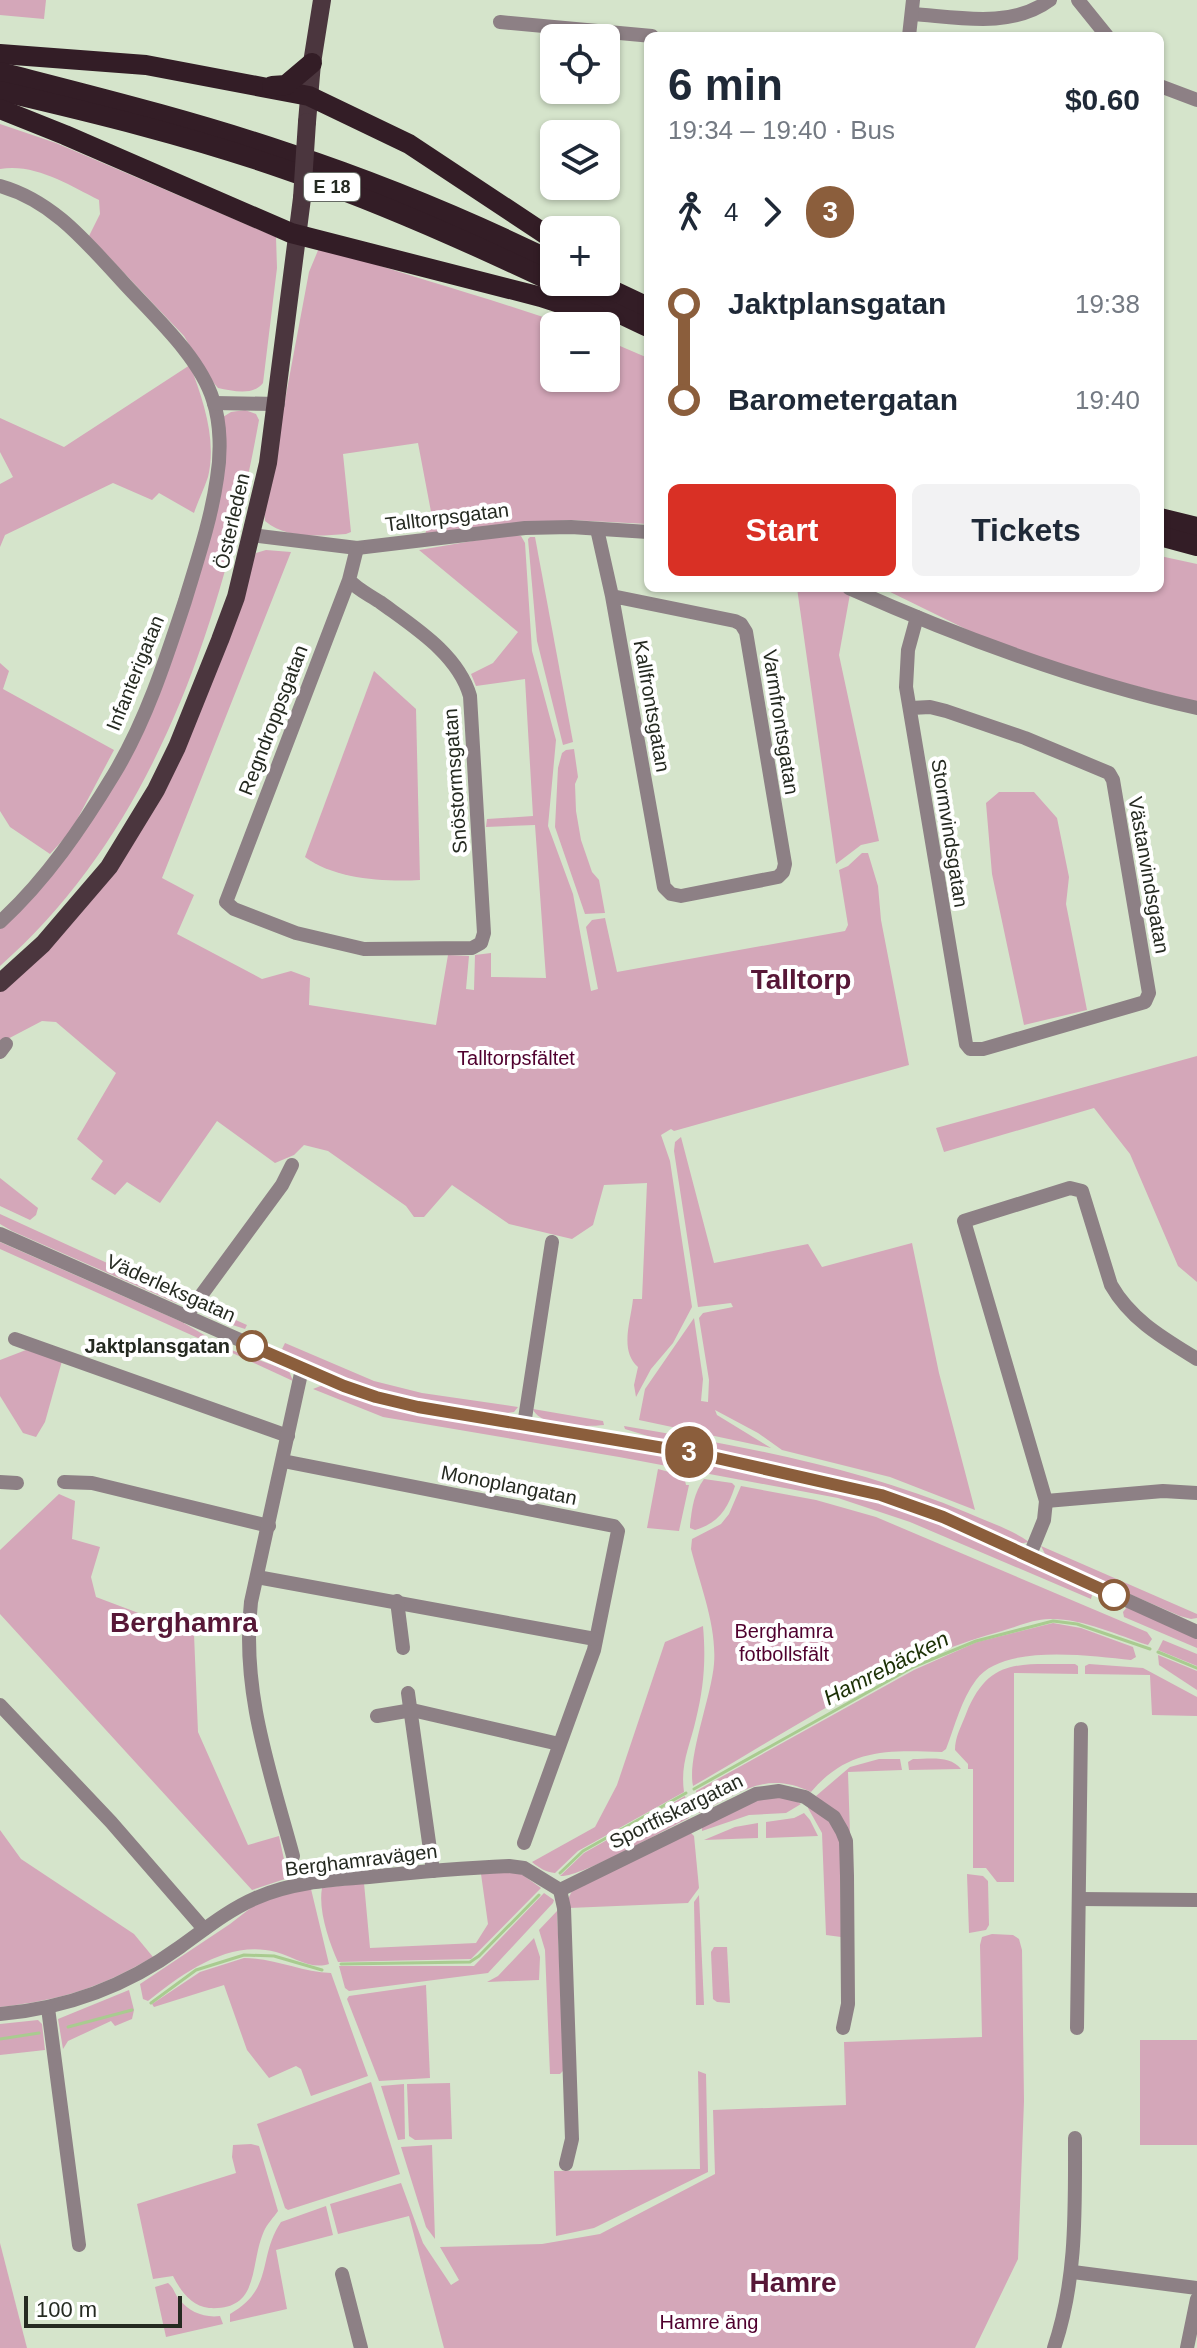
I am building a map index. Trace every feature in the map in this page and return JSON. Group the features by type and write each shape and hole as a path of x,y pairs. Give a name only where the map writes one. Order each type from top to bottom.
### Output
{"highway":[{"path":"0,54 146,65 309,96 409,144 540,231"},
{"path":"268,87 286,85 312,63"},
{"name":"E 18","path":"0,72 152,111 286,152 401,194 540,256"},
{"name":"E 18","path":"0,91 104,116 282,168 493,253 644,325"},
{"path":"0,109 299,235 541,297 644,335"},
{"path":"620,282 628,298"},
{"path":"620,294 644,305"},
{"path":"1164,510 1197,518"},
{"path":"1164,519 1197,527"},
{"path":"1164,537 1197,546"}],"main road":[{"name":"Österleden","path":"0,983 51,935 109,867 156,790 188,721 231,612 268,463 278,404 299,235 312,63 322,0"}],"street":[{"path":"909,32 912,7 972,18 1015,17 1038,9 1050,0"},
{"path":"1078,0 1104,32"},
{"path":"500,22 644,35"},
{"path":"1164,88 1197,100"},
{"name":"Infanterigatan","path":"0,186 33,199 71,226 182,348 209,389 214,403 219,456 212,503 193,573 148,703 115,771 60,856 0,922"},
{"path":"214,403 278,404"},
{"name":"Talltorpsgatan","path":"251,535 357,548 525,528 644,532"},
{"name":"Kallfrontsgatan","path":"597,529 667,891"},
{"name":"Regndroppsgatan","path":"357,548 349,580 233,878 227,896 229,906 296,933 364,949 472,948 483,939"},
{"name":"Snöstormsgatan","path":"349,580 358,590 376,600 431,643 463,675 470,696 483,939"},
{"path":"858,592 1081,679 1197,708"},
{"name":"Varmfrontsgatan","path":"612,596 735,621 746,632 785,864 783,872 778,877 681,896 667,891"},
{"name":"Stormvindsgatan","path":"917,617 906,670 911,708 930,839 966,1044 975,1050"},
{"name":"Västanvindsgatan","path":"911,708 930,707 946,711 1025,738 1109,773 1113,780 1149,993 1145,1002 975,1050"},
{"path":"186,1316 282,1185 292,1165"},
{"path":"1029,1557 1044,1520 1046,1501 964,1221 1070,1188 1082,1191 1111,1285 1119,1299 1131,1315 1149,1329 1197,1359"},
{"name":"Väderleksgatan","path":"0,1234 302,1369 376,1397 694,1453 881,1495 943,1517 1197,1632"},
{"path":"524,1425 552,1242"},
{"path":"15,1339 288,1436"},
{"path":"293,1856 250,1687 247,1633 302,1369"},
{"name":"Monoplangatan","path":"283,1461 614,1526 618,1537 595,1639"},
{"path":"0,1482 17,1483"},
{"path":"64,1482 92,1483 269,1526"},
{"path":"1046,1501 1163,1491 1197,1493"},
{"path":"257,1577 595,1639 594,1650 524,1843"},
{"path":"397,1601 403,1648"},
{"path":"408,1693 433,1871"},
{"path":"0,1705 111,1822 204,1929"},
{"path":"377,1716 412,1710 559,1744"},
{"path":"1077,2028 1081,1729"},
{"name":"Sportfiskargatan","path":"560,1890 756,1794 779,1791 805,1797 834,1817 846,1841 848,2004 843,2028"},
{"name":"Berghamravägen","path":"0,2014 48,2008 90,1997 131,1979 238,1907 283,1888 311,1882 509,1866 524,1868 560,1890"},
{"path":"560,1890 564,1908 571,2128 566,2164"},
{"path":"1079,1899 1197,1900"},
{"path":"48,2008 79,2245"},
{"path":"1054,2348 1073,2272 1075,2138"},
{"path":"1073,2272 1197,2288"},
{"path":"342,2274 361,2348"},
{"path":"1187,2348 1197,2299"}],"green space":[{"path":"0,0 46,0 44,19 0,15"},
{"path":"0,124 56,143 276,237 277,268 263,383 259,387 248,391 218,388 184,336 89,236 100,214 99,200 39,172 0,169"},
{"path":"324,247 540,316 540,392 620,392 620,346 644,356 644,524 570,520 425,534 432,517 418,443 343,454 351,532 336,535 293,534 265,521 264,512 309,272 319,248"},
{"path":"190,365 204,406 211,448 208,477 194,513 159,493 152,500 113,483 5,535 0,547 0,484 13,477 0,452 0,418 64,447"},
{"path":"245,410 256,414 259,420 244,495 202,644 174,716 141,785 101,851 54,911 0,966 0,927 104,797 195,584 223,417"},
{"name":"Talltorpsfältet","path":"508,535 521,536 525,543 532,651 556,740 548,826 573,894 591,991 598,989 586,927 592,920 605,918 617,972 845,931 848,925 839,870 862,853 868,853 878,886 881,920 909,1065 674,1131 671,1129 661,1135 670,1161 692,1307 673,1343 651,1369 636,1397 634,1385 638,1367 629,1352 628,1335 633,1299 642,1299 647,1183 604,1185 593,1225 572,1239 509,1224 452,1185 424,1217 414,1217 406,1206 328,1151 304,1145 294,1155 275,1163 217,1121 160,1203 127,1182 115,1195 91,1179 103,1161 77,1139 116,1073 56,1022 42,1021 0,1043 0,987 132,844 256,553 266,550 291,552 162,878 194,895 177,934 262,979 291,971 310,978 309,1005 436,1025 448,955 469,956 466,989 474,990 475,955 491,953 491,977 546,978 535,825 486,827 487,819 533,816 525,679 476,686 471,674 493,663 518,632 419,550"},
{"path":"530,537 535,537 573,742 563,745 537,641"},
{"path":"1164,557 1197,564 1197,702 1078,671 978,635 890,592 1164,592"},
{"path":"798,592 850,594 839,655 879,841 861,845 836,864"},
{"path":"0,663 9,671 3,689 114,750 71,831 50,854 10,827 0,811"},
{"path":"374,671 416,709 420,880 375,879 345,874 305,857"},
{"path":"574,749 578,777 575,784 576,811 581,840 592,872 599,880 605,913 585,914 555,827 558,768 562,753"},
{"path":"999,792 1034,792 1057,818 1069,877 1066,904 1087,1010 1024,1025 992,874 986,803"},
{"path":"1197,1056 1197,1282 1178,1266 1130,1154 1094,1108 944,1152 936,1128"},
{"path":"681,1137 714,1263 808,1244 822,1267 912,1243 939,1373 975,1510 890,1477 782,1450 715,1410 717,1415 771,1448 639,1420 645,1389 694,1318 703,1379 701,1401 708,1402 709,1380 699,1318 703,1313 733,1307 731,1303 698,1307 674,1151 675,1142"},
{"path":"0,1178 38,1208 36,1215 30,1220 0,1206"},
{"path":"0,1214 186,1299 176,1303 12,1231 0,1224"},
{"path":"0,1242 182,1322 206,1336 198,1338 0,1249"},
{"path":"202,1305 247,1325 245,1329 208,1317"},
{"path":"285,1343 374,1381 422,1393 518,1407 514,1412 507,1413 435,1403 388,1392 301,1360 282,1349"},
{"path":"26,1350 62,1361 45,1422 36,1437 23,1433 0,1396 0,1360"},
{"path":"226,1350 289,1371 293,1381"},
{"path":"323,1385 380,1407 638,1451 863,1497 901,1508 1093,1591 1091,1599 910,1522 838,1498 383,1417 313,1389"},
{"path":"533,1409 603,1421 604,1425 575,1426 553,1422 537,1415"},
{"path":"624,1426 755,1450 884,1483 999,1526 1029,1542 1019,1544 888,1491 657,1439 625,1429"},
{"path":"658,1469 684,1476 686,1485 689,1485 679,1531 647,1528"},
{"path":"704,1479 735,1486 721,1514 695,1530 690,1528 693,1506"},
{"name":"Berghamra fotbollsfält","path":"741,1486 816,1500 876,1517 1147,1632 1152,1639 1148,1645 1087,1624 1049,1619 961,1644 843,1698 693,1786 693,1760 712,1678 714,1650 710,1620 691,1549 692,1539 721,1524 729,1514"},
{"path":"59,1494 75,1501 72,1539 100,1547 91,1577 96,1597 194,1634 198,1732 248,1845 279,1836 288,1878 252,1890 0,1614 0,1550"},
{"path":"1041,1546 1197,1614 1197,1618 1180,1616 1047,1558"},
{"path":"1127,1607 1197,1639 1197,1648 1124,1617"},
{"path":"1053,1623 1081,1628 1133,1647 1136,1657 1131,1660 1048,1655 1006,1661 989,1668 976,1680 942,1752 887,1752 854,1759 839,1767 811,1792 780,1783 766,1784 740,1792 699,1813 696,1791 914,1670 977,1642"},
{"path":"703,1626 703,1684 684,1764 684,1792 578,1851 555,1873 537,1866 532,1862 595,1827 617,1785 665,1642"},
{"path":"1163,1640 1197,1654 1197,1666 1158,1650"},
{"path":"1158,1655 1197,1671 1197,1690 1159,1665"},
{"path":"1075,1664 1078,1674 1014,1673 1014,1882 997,1882 986,1868 973,1868 973,1769 968,1769 968,1764 955,1750 959,1732 975,1695 996,1673 1023,1665"},
{"path":"1085,1666 1143,1668 1197,1697 1197,1716 1152,1715 1150,1675 1085,1674"},
{"path":"879,1759 900,1759 902,1770 848,1772 850,1835 816,1796 850,1767"},
{"path":"913,1759 945,1760 961,1769 909,1770 908,1762"},
{"path":"685,1796 689,1818 604,1861 560,1876 584,1853"},
{"path":"764,1797 789,1797 801,1804 786,1813 749,1815 702,1831 702,1827"},
{"path":"809,1806 833,1822 840,1841 841,1937 826,1935 822,1833"},
{"path":"804,1813 818,1836 766,1838 766,1822 794,1818"},
{"path":"758,1823 758,1838 704,1840 735,1827"},
{"path":"0,1830 21,1859 134,1934 153,1957 80,1991 0,2007"},
{"path":"691,1833 694,1836 699,1888 688,1903 569,1908 573,1889"},
{"path":"520,1873 541,1888 471,1959 338,1962 323,1916 322,1888 364,1883 370,1948 476,1943 488,1924 481,1874"},
{"path":"967,1874 983,1876 988,1881 989,1925 986,1930 969,1933"},
{"path":"311,1889 329,1964 309,1964 258,1949 241,1950 191,1970 148,2001 143,1999 140,1984 252,1907 276,1895"},
{"path":"544,1893 554,1900 553,1903 488,1973 349,1991 345,1988 339,1966 474,1966"},
{"path":"699,1895 704,2005 696,2005 694,1902"},
{"path":"557,1911 564,2070 560,2074 550,2074 545,1950 539,1930"},
{"name":"Hamre äng","path":"1013,1935 1019,1939 1022,1950 1024,2101 1018,2259 975,2348 444,2348 409,2216 338,2234 330,2204 401,2183 423,2243 451,2285 459,2280 440,2247 542,2244 600,2234 715,2174 713,2110 846,2105 844,2042 982,2037 980,1945 982,1937"},
{"path":"534,1938 540,1957 539,1980 487,1982 498,1976"},
{"path":"714,1947 727,1947 730,2003 713,1999 711,1952"},
{"path":"244,1958 331,1973 368,2076 311,2096 301,2069 296,2066 269,2078 247,2050 224,1985 154,2007 152,2004 200,1972"},
{"path":"426,1985 430,2078 379,2081 347,1999 349,1996"},
{"path":"129,1990 134,2010 132,2019 115,2026 111,2021 68,2041 63,2049 58,2019"},
{"path":"38,2020 42,2024 45,2050 0,2055 0,2024"},
{"path":"1140,2040 1197,2040 1197,2145 1140,2145"},
{"path":"698,2071 706,2074 708,2172 594,2228 556,2236 554,2171 700,2169"},
{"path":"371,2082 400,2174 288,2210 257,2124"},
{"path":"450,2083 452,2139 415,2140 409,2136 407,2084"},
{"path":"404,2084 405,2139 398,2140 381,2086"},
{"path":"233,2145 259,2146 278,2211 264,2231 245,2294 226,2307 203,2307 187,2296 173,2276 153,2279 137,2204 236,2173"},
{"path":"432,2145 435,2239 426,2227 401,2147"},
{"path":"326,2206 333,2235 276,2250 287,2309 230,2322 230,2314 254,2294 260,2283 269,2248 281,2222"},
{"path":"0,2243 27,2348 0,2348"},
{"path":"168,2283 192,2311 220,2316 223,2324 166,2337 155,2287"}],"waterway":[{"name":"Hamrebäcken","path":"694,1789 913,1667 976,1641 1053,1621 1077,1624 1150,1649"},
{"name":"Hamrebäcken","path":"1158,1652 1197,1668"},
{"name":"Hamrebäcken","path":"560,1873 583,1851 686,1793"},
{"name":"Hamrebäcken","path":"341,1964 470,1962 539,1895"},
{"name":"Hamrebäcken","path":"151,2003 196,1970 244,1955 274,1956 322,1970"},
{"name":"Hamrebäcken","path":"68,2027 132,2010"},
{"name":"Hamrebäcken","path":"0,2039 39,2033"}],"bus line":[{"name":"3","path":"252,1346 344,1386 418,1407 694,1453 881,1495 943,1517 1114,1595"}],"place":[{"name":"Jaktplansgatan","path":"252,1346"}],"district":[{"name":"Talltorp","path":"801,979"},
{"name":"Berghamra","path":"184,1622"},
{"name":"Hamre","path":"793,2282"}]}
